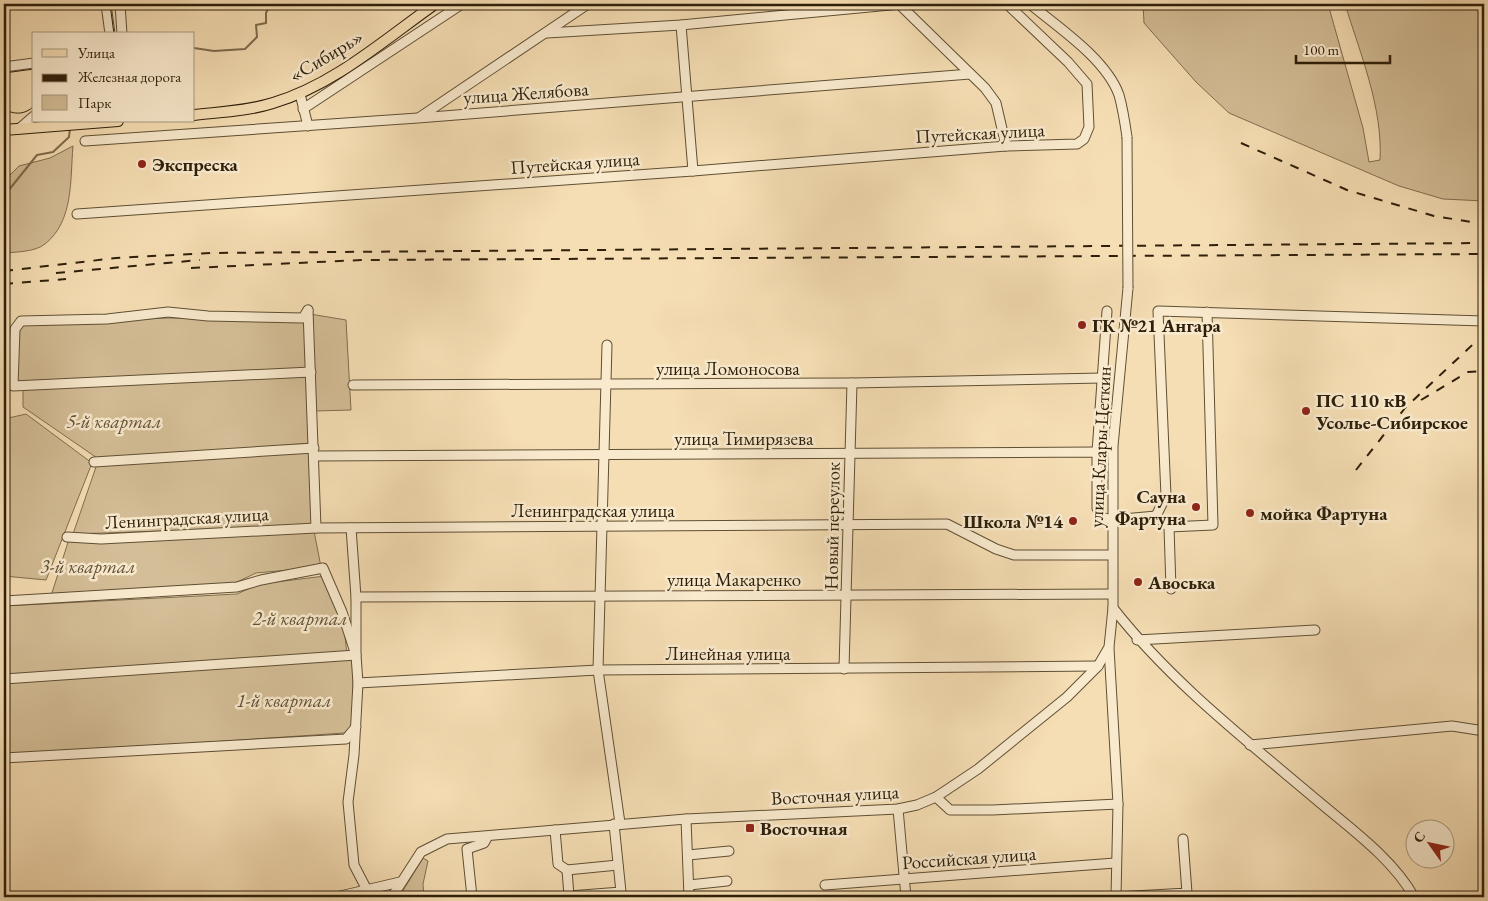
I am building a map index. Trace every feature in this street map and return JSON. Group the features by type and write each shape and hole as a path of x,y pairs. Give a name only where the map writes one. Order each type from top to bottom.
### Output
{"main road":[{"name":"«Сибирь»","path":"195,115 256,107 300,94 333,76 435,4"},
{"path":"4,130 43,124 107,122"}],"street":[{"path":"106,4 110,32"},
{"path":"120,4 122,32"},
{"path":"303,109 462,4"},
{"path":"418,118 588,4"},
{"path":"547,33 681,25 900,4 985,88 996,103 1006,146"},
{"name":"Путейская улица","path":"76,214 693,171 1006,146 1077,144 1084,139 1089,127 1087,84 1068,62 1008,4"},
{"name":"улица Клары Цеткин","path":"1030,4 1089,52 1103,70 1118,93 1127,137 1128,288 1116,402 1112,520 1112,608"},
{"path":"681,25 693,171"},
{"path":"4,67 32,63"},
{"name":"улица Желябова","path":"85,141 418,118 970,74"},
{"path":"300,94 308,126"},
{"path":"19,129 32,118"},
{"path":"311,372 13,386 15,329 22,321 107,319 168,312 208,316 303,318 308,310 311,372 314,452 316,528"},
{"path":"1156,516 1166,496 1158,310 1484,321"},
{"path":"1107,311 1097,452 1097,508 1102,517 1112,520 1156,516 1169,527 1213,525 1207,312"},
{"path":"567,870 569,896 621,892 617,824 598,670 607,345"},
{"name":"улица Ломоносова","path":"353,385 852,383 1102,378"},
{"name":"Новый переулок","path":"844,669 852,383"},
{"name":"улица Тимирязева","path":"94,462 314,452 354,454 603,455 1097,452"},
{"name":"Ленинградская улица","path":"67,536 101,539 316,528 948,524 996,549 1014,555 1112,555"},
{"path":"1169,527 1171,589"},
{"path":"351,528 356,597 358,683 356,727 348,802 354,865 367,890"},
{"path":"4,601 237,587 261,580 323,568 342,612 356,655"},
{"name":"улица Макаренко","path":"356,597 1112,594"},
{"path":"1112,608 1137,640 1250,745 1358,835 1405,881 1414,897"},
{"name":"Восточная улица","path":"392,897 421,852 433,844 447,839 686,818 898,809 936,798 978,769 1067,697 1098,666 1109,647 1112,608"},
{"path":"1137,640 1315,630"},
{"path":"1109,647 1118,804 1115,863 1116,897 1187,893 1183,839"},
{"path":"4,679 356,655"},
{"name":"Линейная улица","path":"358,683 598,670 1098,666"},
{"path":"1250,745 1452,726 1484,731"},
{"path":"4,758 346,739 356,727"},
{"path":"936,798 950,810 993,810 1118,804"},
{"path":"898,809 906,897"},
{"path":"686,818 689,897"},
{"path":"556,830 558,864 567,870 618,865"},
{"path":"472,897 468,849 484,844 488,836"},
{"path":"688,855 729,852"},
{"name":"Российская улица","path":"825,885 1115,863"},
{"path":"689,885 727,881"},
{"path":"336,897 400,882"}],"green space":[{"path":"1143,4 1328,4 1363,128 1369,162 1380,160 1378,121 1369,81 1345,4 1484,4 1484,201 1443,199 1399,186 1229,113 1196,82 1144,23"},
{"path":"73,146 69,199 61,224 54,235 45,244 36,249 4,253 4,181 19,166 50,158"},
{"path":"310,314 346,320 351,410 314,411"},
{"path":"168,318 306,320 308,370 16,383 17,331 24,324"},
{"name":"5-й квартал","path":"308,373 312,443 100,460 23,407 23,387"},
{"path":"26,414 92,463 46,580 4,576 4,419"},
{"path":"311,451 314,526 73,534 97,464"},
{"name":"3-й квартал","path":"314,531 321,567 256,573 235,583 51,596 69,539"},
{"name":"2-й квартал","path":"325,576 343,619 347,654 4,677 4,606 237,594 259,584"},
{"name":"1-й квартал","path":"354,658 352,726 344,733 4,756 4,681"},
{"path":"423,858 428,861 423,884 424,897 399,897"}],"waterway":[{"path":"195,48 214,51 245,49 257,37 256,25 266,23 266,13 270,4"},
{"path":"4,196 37,155 53,152 69,137 70,128"}],"tram line":[{"path":"110,4 114,32"},
{"path":"4,73 32,69"},
{"path":"4,109 19,113 32,107"}],"railway":[{"path":"1241,143 1347,190 1434,216 1484,224"},
{"path":"4,271 116,258 210,253 1484,243"},
{"path":"191,268 361,260 1484,254"},
{"path":"56,273 200,260"},
{"path":"4,284 66,279"},
{"path":"1356,470 1405,408 1484,334"},
{"path":"1421,400 1468,372 1484,371"}],"place":[{"name":"Экспреска","path":"142,164"},
{"name":"ГК №21 Ангара","path":"1082,325"},
{"name":"ПС 110 кВ Усолье-Сибирское","path":"1306,411"},
{"name":"Сауна Фартуна","path":"1196,507"},
{"name":"мойка Фартуна","path":"1250,513"},
{"name":"Школа №14","path":"1073,521"},
{"name":"Авоська","path":"1138,582"},
{"name":"Восточная","path":"750,828"}]}
